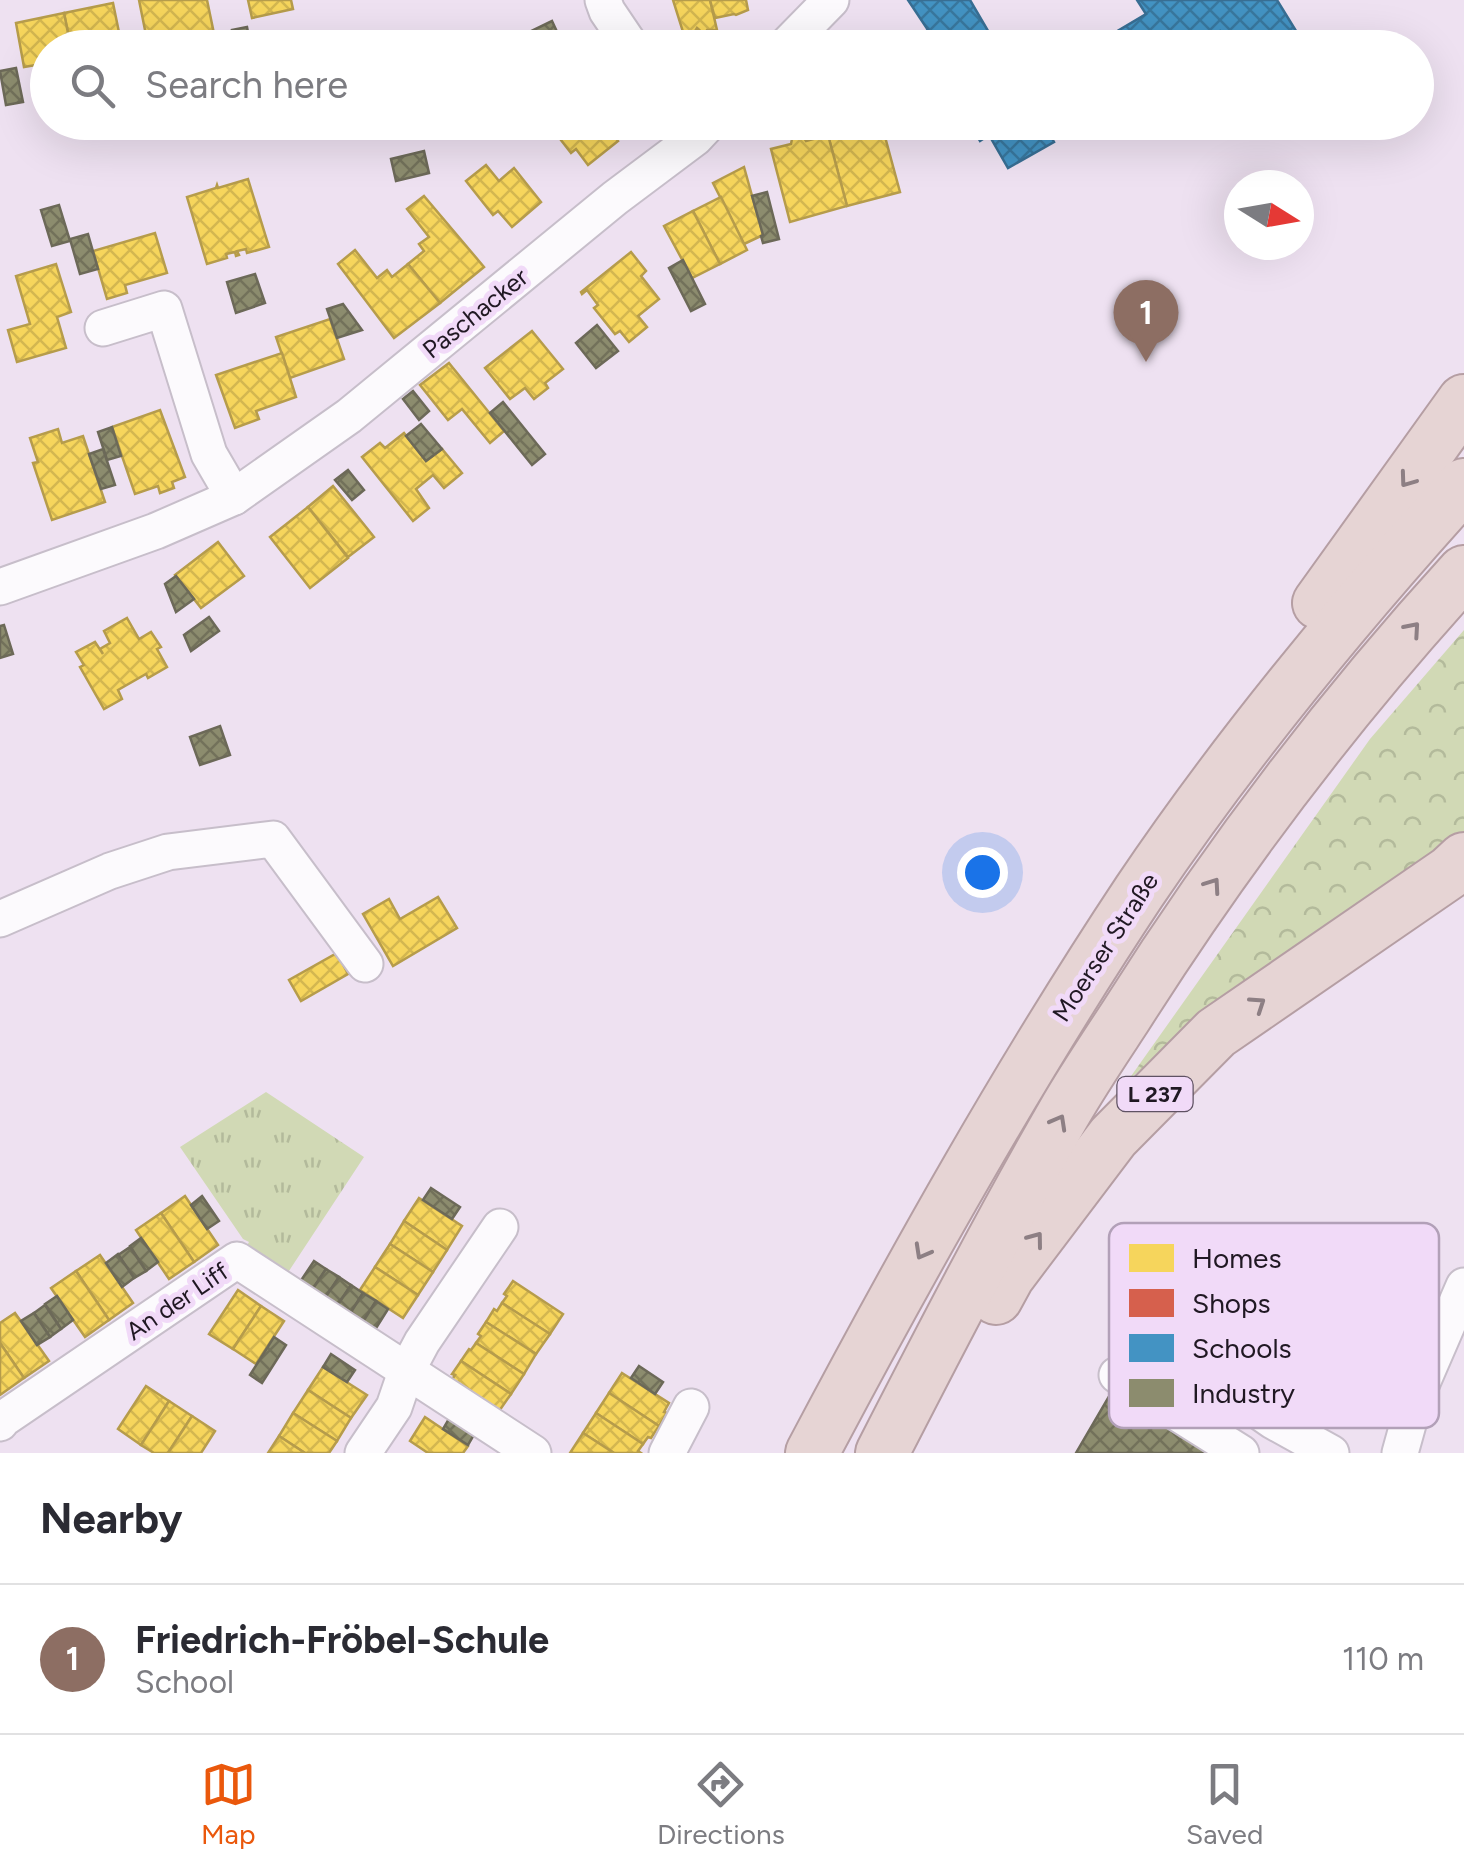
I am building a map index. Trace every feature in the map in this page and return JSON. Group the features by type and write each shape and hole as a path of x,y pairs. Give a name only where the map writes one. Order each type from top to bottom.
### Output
{"highway":[{"path":"1256,729 1261,680 1464,401"},
{"name":"Moerser Straße","path":"812,1453 1022,1075 1141,890 1256,729 1361,601 1464,485"},
{"name":"L 237","path":"882,1453 965,1291 1066,1109 1158,965 1255,824 1406,635 1464,572"},
{"name":"L 237","path":"913,1392 957,1370 1008,1276 1113,1137 1216,1033 1464,859"}],"street":[{"path":"604,0 606,11 619,30"},
{"path":"802,30 831,0"},
{"name":"Paschacker","path":"0,587 156,531 234,497 348,416 682,140"},
{"path":"103,328 176,305 209,454 234,497"},
{"path":"0,919 110,871 168,852 273,838 365,964"},
{"path":"363,1453 394,1408 406,1372 422,1342 500,1227"},
{"name":"An der Liff","path":"0,1423 237,1260 534,1453"},
{"path":"1439,1344 1464,1286"},
{"path":"667,1453 691,1407"},
{"path":"1201,1428 1241,1453"},
{"path":"1286,1428 1331,1453"},
{"path":"1400,1453 1407,1428"}],"green space":[{"path":"1464,630 1464,833 1431,867 1196,1028 1129,1079 1370,739"},
{"path":"266,1092 364,1157 285,1277 244,1251 249,1242 243,1239 180,1147"}],"building: Homes":[{"path":"139,0 207,0 213,30 145,30"},
{"path":"248,0 291,0 293,9 252,18"},
{"path":"673,0 710,0 717,30 682,30"},
{"path":"710,0 746,0 748,10 715,18"},
{"path":"113,3 119,30 67,30 64,13"},
{"path":"64,13 67,30 30,30 30,66 24,67 16,23"},
{"path":"561,140 618,141 588,165 576,149 571,153"},
{"path":"792,140 829,140 847,206 790,222 771,149 791,144"},
{"path":"829,140 886,140 900,192 847,206"},
{"path":"486,165 499,181 514,168 541,202 512,227 498,211 493,215 466,181"},
{"path":"744,167 763,235 744,244 713,183"},
{"path":"248,179 269,247 247,253 246,249 237,251 236,256 235,252 226,254 227,258 207,264 187,197 217,185 218,188"},
{"path":"424,196 484,267 440,303 408,264 424,251 419,244 429,237 407,209"},
{"path":"721,197 747,250 720,264 693,211"},
{"path":"693,211 720,264 692,278 664,226"},
{"path":"155,233 167,273 125,285 127,293 107,299 93,251"},
{"path":"355,250 377,278 387,270 392,277 408,264 440,303 394,338 338,264"},
{"path":"631,252 646,271 641,276 659,299 638,316 647,327 629,342 620,331 615,334 594,308 598,305 587,290 581,292"},
{"path":"56,264 71,312 57,317 66,348 17,362 8,330 30,324 16,276"},
{"path":"330,319 344,359 290,378 276,337"},
{"path":"532,331 563,369 545,383 548,388 534,399 525,388 510,399 485,368"},
{"path":"282,353 296,397 256,411 259,419 235,428 216,375"},
{"path":"449,363 504,431 490,443 462,409 448,420 420,385"},
{"path":"160,410 185,477 172,482 174,488 160,493 158,486 135,494 112,427"},
{"path":"58,429 62,443 83,436 105,502 52,520 33,463 38,462 30,438"},
{"path":"404,433 426,461 442,449 462,473 444,488 433,475 416,489 429,508 413,521 362,457 380,443 385,448"},
{"path":"333,486 374,537 348,557 308,507"},
{"path":"308,507 348,558 310,588 270,537"},
{"path":"218,542 244,576 201,608 175,575"},
{"path":"127,618 139,639 151,632 167,667 118,690 122,699 104,709 80,667 84,665 76,652 95,642 103,654 100,649 110,643 104,631"},
{"path":"438,897 457,928 393,966 363,914 389,899 400,919"},
{"path":"337,953 348,974 301,1001 289,980"},
{"path":"185,1196 218,1245 194,1262 161,1213"},
{"path":"419,1198 462,1226 447,1250 404,1221"},
{"path":"161,1213 194,1262 169,1279 136,1230"},
{"path":"404,1221 447,1250 433,1272 390,1244"},
{"path":"390,1244 433,1272 418,1295 375,1267"},
{"path":"100,1255 133,1303 109,1320 76,1271"},
{"path":"375,1267 418,1295 403,1318 360,1290"},
{"path":"76,1271 109,1320 85,1337 51,1288"},
{"path":"513,1281 563,1314 550,1334 502,1303"},
{"path":"238,1290 261,1306 233,1349 209,1334"},
{"path":"502,1303 550,1334 536,1354 486,1322"},
{"path":"261,1306 284,1321 256,1364 233,1349"},
{"path":"15,1313 49,1361 24,1378 0,1343 0,1323"},
{"path":"486,1322 536,1354 524,1374 476,1343"},
{"path":"0,1343 24,1378 0,1395"},
{"path":"476,1343 524,1374 511,1394 461,1361"},
{"path":"461,1361 511,1394 497,1414 450,1383"},
{"path":"323,1367 367,1395 351,1418 308,1390"},
{"path":"622,1373 669,1403 659,1426 609,1393"},
{"path":"146,1386 169,1401 141,1445 118,1429"},
{"path":"308,1390 351,1418 337,1441 293,1413"},
{"path":"609,1393 659,1426 651,1438 643,1444 596,1413"},
{"path":"169,1401 192,1416 168,1453 154,1453 141,1445"},
{"path":"293,1413 337,1441 329,1453 305,1453 279,1436"},
{"path":"596,1413 643,1444 638,1451 641,1453 614,1453 583,1433"},
{"path":"192,1416 215,1431 201,1453 168,1453"},
{"path":"425,1417 468,1446 463,1453 428,1453 410,1441"},
{"path":"583,1433 614,1453 570,1453"},
{"path":"279,1436 305,1453 268,1453"}],"building: Schools":[{"path":"908,0 970,0 988,30 928,30"},
{"path":"1137,0 1277,0 1295,30 1119,30 1146,14"},
{"path":"992,140 1053,140 1054,142 1008,168"}],"building: Industry":[{"path":"552,21 556,30 533,30"},
{"path":"16,68 23,102 6,105 0,71"},
{"path":"424,151 429,173 396,181 391,159"},
{"path":"767,192 779,239 763,243 752,196"},
{"path":"59,205 70,241 52,246 41,210"},
{"path":"88,234 98,269 80,274 70,239"},
{"path":"683,260 705,304 691,311 669,268"},
{"path":"255,274 265,303 236,313 227,282"},
{"path":"343,304 362,330 337,338 327,309"},
{"path":"597,325 618,351 596,368 576,343"},
{"path":"413,391 429,411 419,420 403,399"},
{"path":"503,402 545,454 532,465 490,413"},
{"path":"421,424 442,449 426,461 406,436"},
{"path":"112,427 121,456 107,460 98,432"},
{"path":"103,449 115,485 101,489 89,454"},
{"path":"348,470 364,490 352,500 335,480"},
{"path":"176,576 194,599 176,612 165,584"},
{"path":"209,617 219,631 191,651 184,635"},
{"path":"4,625 13,654 0,658 0,626"},
{"path":"220,726 230,755 200,765 190,737"},
{"path":"431,1188 460,1207 452,1219 423,1200"},
{"path":"202,1196 219,1221 207,1229 191,1205"},
{"path":"141,1238 158,1262 146,1271 130,1246"},
{"path":"130,1247 146,1271 134,1278 118,1255"},
{"path":"118,1254 134,1278 122,1287 106,1263"},
{"path":"314,1261 326,1269 310,1293 298,1285"},
{"path":"326,1269 339,1277 323,1301 310,1293"},
{"path":"339,1277 351,1285 335,1309 323,1301"},
{"path":"351,1285 363,1293 348,1317 335,1309"},
{"path":"363,1293 376,1301 361,1325 348,1317"},
{"path":"57,1296 73,1320 61,1329 45,1304"},
{"path":"376,1301 388,1309 373,1333 361,1325"},
{"path":"45,1305 61,1329 50,1337 34,1313"},
{"path":"34,1313 50,1337 37,1345 21,1321"},
{"path":"274,1337 286,1345 262,1383 250,1375"},
{"path":"331,1354 355,1370 347,1382 323,1367"},
{"path":"639,1366 663,1382 655,1394 631,1378"},
{"path":"1109,1396 1109,1428 1170,1428 1212,1453 1076,1453"},
{"path":"450,1417 475,1433 468,1445 443,1429"}],"place":[{"name":"Friedrich-Fröbel-Schule","path":"1146,362"}]}
